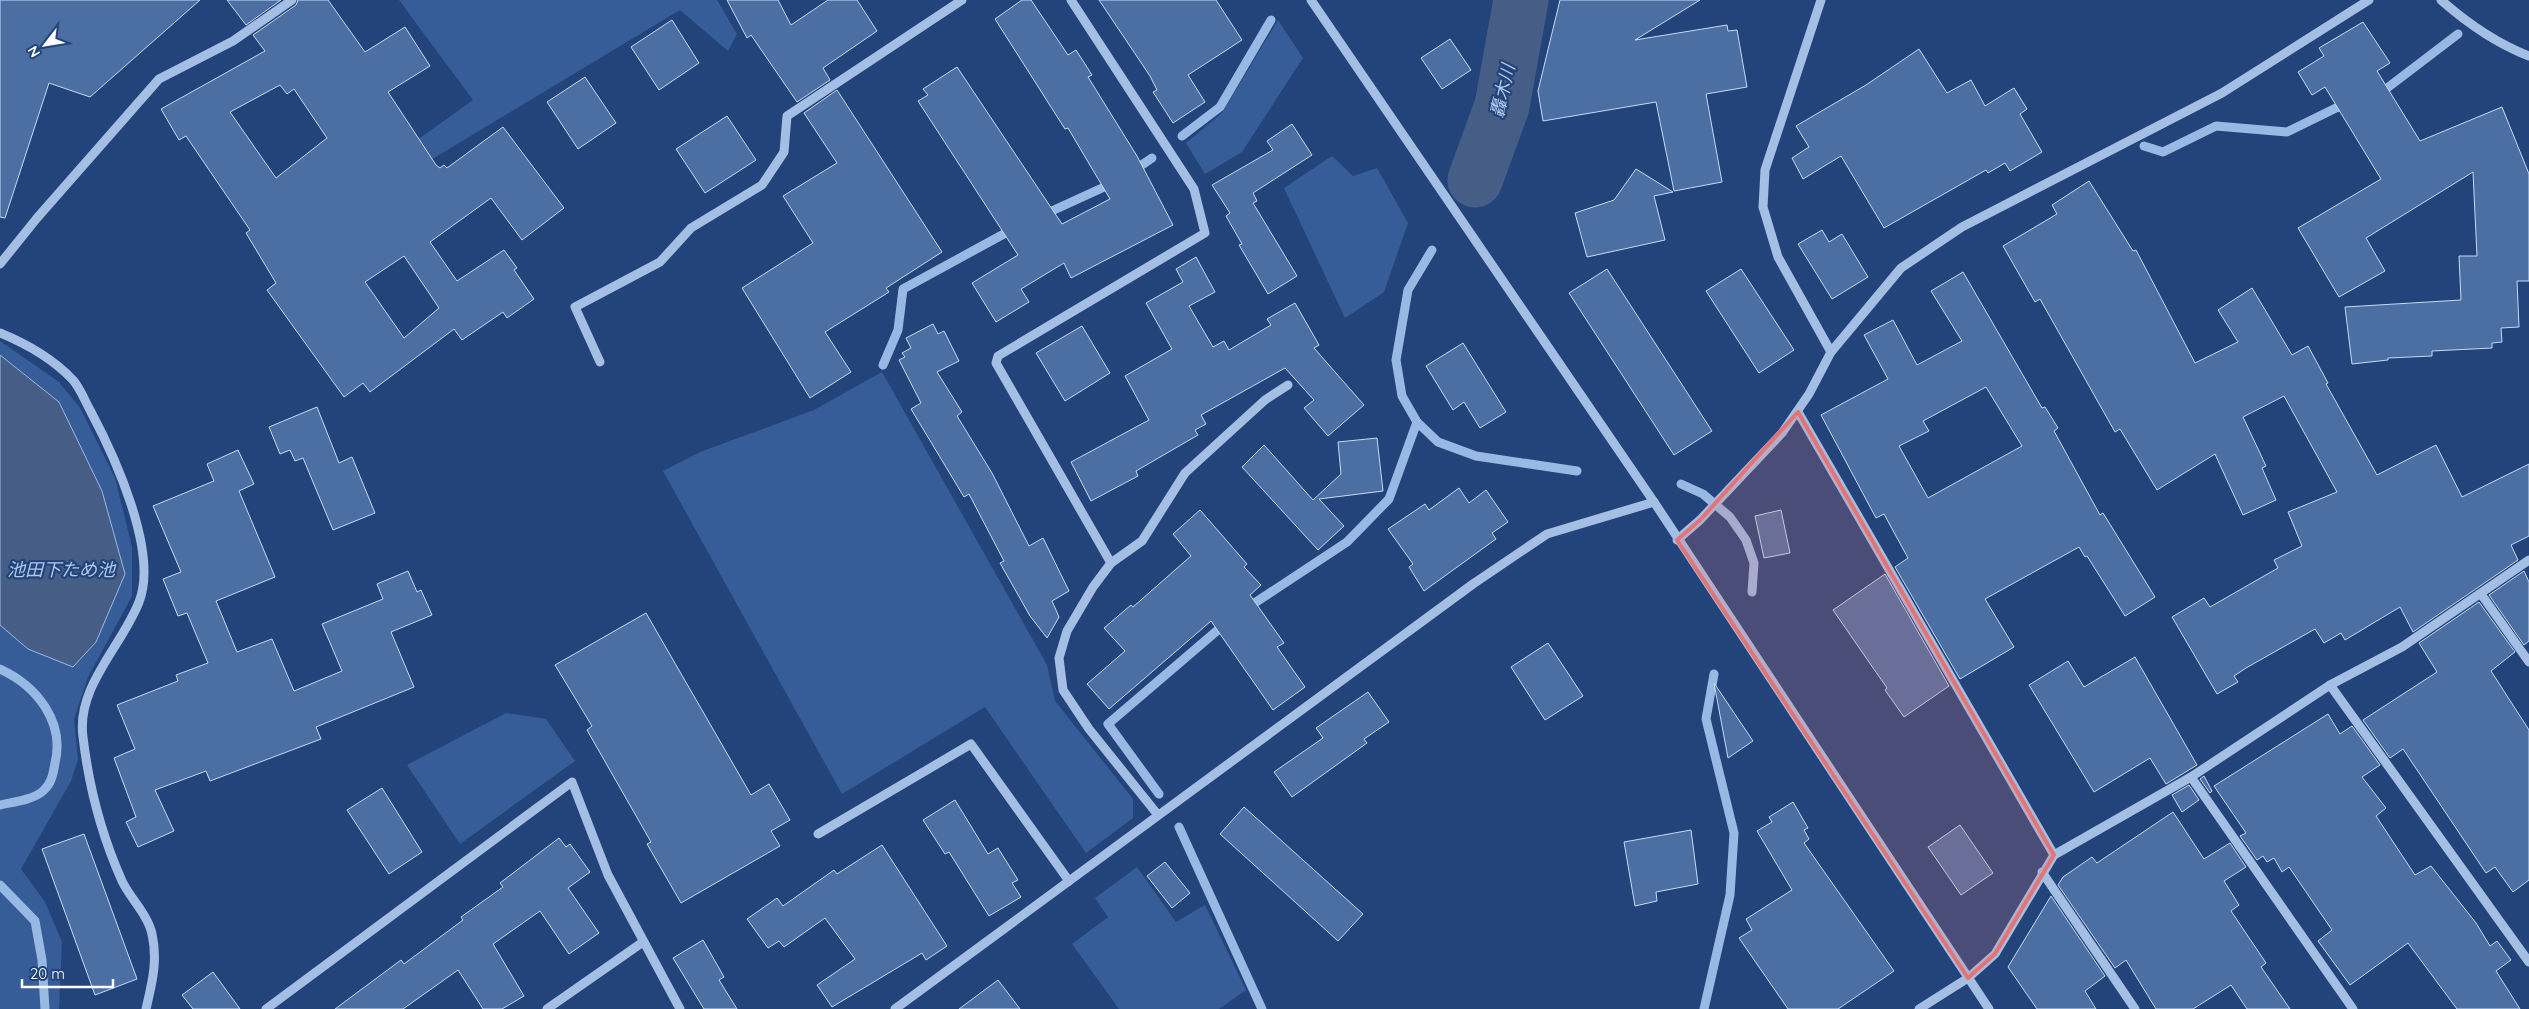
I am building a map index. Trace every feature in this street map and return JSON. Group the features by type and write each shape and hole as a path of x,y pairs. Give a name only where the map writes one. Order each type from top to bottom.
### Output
{"street":[{"path":"0,264 56,195 159,79 233,41 292,0"},
{"path":"600,362 575,307 660,262 691,228 762,185 784,152 786,116 962,0"},
{"path":"1071,0 1194,189 1205,233 998,356 996,364 1111,562"},
{"path":"1311,0 1654,502 1676,540 1968,978 1986,1008"},
{"path":"1820,0 1765,170 1763,207 1778,257 1831,352"},
{"path":"1676,540 1700,520 1798,412 1831,352 1901,268 1962,227 2222,92 2369,0"},
{"path":"2441,0 2458,15 2517,51 2529,56"},
{"path":"0,332 33,347 74,381 102,434 129,493 144,564 140,601 95,681 84,710 82,735 95,810 122,882 152,932 156,966 146,1009"},
{"path":"1158,816 1089,730 1063,690 1059,658 1067,631 1093,587 1111,562 1142,541 1185,473 1265,400 1288,385"},
{"path":"1798,412 2054,855"},
{"path":"895,1009 1473,584 1547,534 1654,502"},
{"path":"1919,1009 1968,978 1994,954 2054,855 2192,777 2330,684 2402,647 2529,560"},
{"path":"2481,594 2529,662"},
{"path":"2330,684 2529,962"},
{"path":"818,834 971,744 1069,881"},
{"path":"2192,777 2352,1009"},
{"path":"266,1009 572,782 608,875 680,1009"},
{"path":"2042,872 2135,1009"},
{"path":"547,1009 643,942"}],"highlighted area":[{"path":"1798,412 2054,855 1995,954 1968,978 1677,540 1700,520"}],"shaded area":[{"path":"399,0 717,0 737,34 728,51 680,10 361,202 350,188 473,100"},
{"path":"1278,20 1303,58 1242,152 1205,174 1186,143 1222,113"},
{"path":"1332,156 1353,176 1377,168 1408,223 1384,292 1345,318 1284,188"},
{"path":"0,341 59,382 80,408 115,478 132,547 132,596 88,677 74,719 78,759 71,781 21,869 45,902 62,942 59,1009 0,1009"},
{"path":"882,372 1047,665 1055,701 1133,799 1133,818 1086,853 985,707 842,794 663,471 700,452 814,410"},
{"path":"506,713 546,719 575,761 460,844 407,765"},
{"path":"1137,867 1176,922 1205,905 1246,990 1219,1009 1119,1009 1072,944 1108,917 1095,898"}],"water":[{"name":"池田下ため池","path":"0,355 59,402 102,491 125,574 96,642 73,667 28,649 0,625"}],"building":[{"path":"0,0 200,0 90,97 49,83 5,218 0,217"},
{"path":"227,0 281,0 246,25"},
{"path":"298,0 328,0 365,52 405,27 430,66 388,92 436,165 440,168 444,165 447,168 503,127 564,208 522,240 491,198 430,242 457,281 504,250 517,268 514,270 534,299 507,318 503,312 462,340 454,329 370,392 363,383 344,397 267,290 276,283 246,233 250,230 186,136 179,140 161,109 265,51 253,35 296,5","holes":["280,85 287,94 294,89 327,138 276,178 230,112","404,256 439,308 404,338 365,282"]},
{"path":"727,0 778,0 791,25 828,0 857,0 877,31 823,68 830,80 797,102 751,35 747,38"},
{"path":"1022,0 1031,0 1068,55 1076,50 1092,75 1088,77 1137,156 1173,225 1071,278 1064,263 1021,289 1029,302 996,322 972,283 1018,255 918,101 928,95 923,89 957,67 1062,224 1110,199 1068,128 1065,129 995,19"},
{"path":"1099,0 1216,0 1242,40 1188,75 1205,102 1173,123 1153,92 1157,90 1150,76"},
{"path":"1560,0 1700,0 1635,40 1727,25 1728,31 1737,30 1747,87 1706,94 1722,182 1674,191 1656,102 1543,121 1538,91"},
{"path":"672,20 699,63 659,90 631,47"},
{"path":"2363,22 2390,63 2377,71 2420,141 2502,107 2529,174 2529,281 2517,281 2519,327 2501,328 2502,342 2492,343 2492,348 2432,351 2432,356 2388,358 2388,360 2352,364 2345,307 2461,300 2459,256 2477,256 2473,172 2366,238 2385,271 2339,297 2298,228 2381,179 2325,87 2312,95 2298,72 2324,56 2319,48"},
{"path":"1450,39 1471,70 1442,89 1421,58"},
{"path":"1919,49 1947,93 1971,80 1985,106 2014,88 2027,109 2020,114 2042,152 2010,171 2005,163 1988,173 1986,170 1884,228 1841,156 1803,179 1792,158 1809,147 1796,126 1866,85"},
{"path":"585,77 616,123 578,149 547,102"},
{"path":"837,90 942,252 886,288 889,292 825,332 851,372 810,398 742,288 813,243 783,196 837,163 804,113"},
{"path":"727,116 756,160 705,193 676,149"},
{"path":"1292,124 1312,155 1253,193 1257,201 1253,203 1297,276 1268,294 1239,245 1242,244 1226,216 1230,213 1212,185 1273,150 1267,141"},
{"path":"1636,169 1673,192 1654,196 1665,240 1587,257 1575,213 1614,200"},
{"path":"2089,181 2133,251 2136,250 2195,363 2238,342 2218,310 2252,288 2292,355 2308,346 2328,383 2326,384 2377,475 2436,445 2462,497 2529,464 2529,536 2511,545 2518,560 2413,632 2400,607 2345,640 2341,633 2324,643 2315,629 2246,668 2234,676 2238,682 2217,694 2172,617 2204,598 2210,607 2278,568 2274,560 2302,546 2288,512 2337,492 2284,396 2243,417 2266,466 2262,468 2276,500 2243,515 2215,454 2157,490 2120,429 2115,432 2040,299 2035,302 2003,246 2057,214 2052,205"},
{"path":"1822,230 1829,242 1842,234 1868,277 1832,299 1798,244"},
{"path":"1196,257 1215,292 1189,306 1213,347 1224,341 1229,350 1271,325 1267,319 1295,303 1319,345 1314,348 1364,405 1328,436 1304,408 1314,400 1285,368 1201,415 1206,424 1195,430 1198,435 1136,471 1138,476 1091,501 1071,462 1149,420 1125,376 1172,349 1146,303 1183,282 1176,269"},
{"path":"1607,269 1712,431 1674,455 1569,293"},
{"path":"1741,269 1794,350 1759,373 1706,291"},
{"path":"1963,272 2042,408 2045,407 2058,428 2054,431 2100,515 2103,513 2155,597 2125,616 2087,556 2085,557 2079,547 1985,599 2014,647 1960,679 1895,567 1908,558 1884,514 1876,518 1821,415 1888,379 1864,335 1893,320 1917,365 1962,341 1931,291","holes":["1986,387 2022,446 1928,498 1899,446 1929,431 1923,421"]},
{"path":"933,324 938,334 944,331 959,361 937,372 962,412 957,416 992,473 1029,546 1043,538 1069,591 1052,601 1059,617 1047,638 1030,616 1000,563 1004,561 969,494 964,497 911,409 921,403 899,360 905,357 902,353 911,348 906,338"},
{"path":"1082,326 1110,373 1065,401 1036,353"},
{"path":"1463,343 1506,412 1480,428 1464,402 1453,410 1426,366"},
{"path":"317,407 339,463 352,457 375,513 333,530 303,458 295,461 290,450 280,454 269,427"},
{"path":"1377,438 1383,491 1319,499 1344,526 1318,550 1242,467 1264,445 1313,500 1341,474 1338,442"},
{"path":"238,450 254,484 239,491 275,577 216,601 237,652 272,639 294,691 342,671 322,624 383,599 377,584 408,571 417,592 421,590 432,615 391,632 414,687 316,727 321,739 210,781 206,771 155,790 174,831 138,847 126,822 136,817 114,758 135,749 117,705 178,681 176,675 208,663 187,613 178,616 163,579 181,572 153,506 214,481 207,464"},
{"path":"1459,488 1469,503 1486,490 1508,522 1492,533 1496,539 1424,591 1409,567 1413,564 1388,529 1425,504 1429,510"},
{"path":"1200,510 1247,564 1244,567 1261,585 1250,595 1284,643 1277,647 1305,687 1273,710 1211,621 1109,709 1087,684 1125,651 1104,628 1131,605 1133,607 1191,556 1173,534"},
{"path":"1781,510 1790,553 1764,558 1755,516"},
{"path":"2524,571 2529,582 2529,641 2524,645 2489,595"},
{"path":"1885,574 1949,686 1904,717 1885,690 1887,688 1833,610"},
{"path":"2479,602 2515,652 2491,671 2529,730 2529,880 2513,892 2495,867 2486,873 2403,749 2390,758 2363,720 2437,672 2419,643"},
{"path":"646,613 751,795 769,784 790,820 771,831 780,846 681,903 647,844 651,842 587,730 592,726 555,665"},
{"path":"1548,643 1583,696 1545,720 1511,667"},
{"path":"2135,657 2197,765 2166,784 2150,758 2094,792 2029,685 2068,661 2084,687"},
{"path":"1714,683 1753,741 1728,758"},
{"path":"1368,692 1389,722 1364,739 1367,743 1292,797 1274,772 1323,738 1316,728"},
{"path":"2328,714 2340,734 2352,726 2380,765 2362,777 2386,808 2376,816 2415,875 2431,866 2476,923 2490,946 2497,941 2511,960 2496,971 2520,1009 2457,1009 2408,943 2350,985 2318,941 2332,930 2289,867 2282,872 2274,858 2267,862 2263,856 2257,860 2240,836 2246,833 2214,786"},
{"path":"2204,776 2212,791 2210,793 2200,779"},
{"path":"2189,785 2199,800 2182,812 2172,795"},
{"path":"382,788 422,852 389,874 347,810"},
{"path":"955,800 988,854 998,848 1018,880 1012,883 1021,897 989,916 949,852 945,854 923,820"},
{"path":"1793,802 1808,828 1804,830 1809,839 1804,843 1894,971 1838,1009 1788,1009 1739,938 1752,930 1746,919 1792,890 1757,831 1772,822 1769,817"},
{"path":"1244,807 1363,914 1338,941 1220,834"},
{"path":"2173,812 2204,859 2230,843 2246,867 2224,881 2239,905 2231,911 2266,963 2261,967 2290,1009 2247,1009 2231,985 2193,1009 2156,1009 2126,960 2115,968 2058,885 2063,877 2092,857 2097,863"},
{"path":"1960,825 1993,873 1961,895 1928,847"},
{"path":"1691,830 1698,884 1656,892 1657,901 1635,906 1624,842"},
{"path":"84,834 137,979 95,995 42,849"},
{"path":"559,838 566,847 570,844 590,872 568,888 599,933 569,954 540,911 493,944 524,996 502,1009 483,1009 458,970 403,1009 335,1009 401,960 404,964 463,920 461,917 503,887 500,883"},
{"path":"882,845 947,946 926,960 922,953 832,1007 817,985 855,959 825,918 784,947 779,941 768,948 747,919 777,898 783,906 834,870 837,874"},
{"path":"1165,862 1190,893 1172,908 1147,876"},
{"path":"2051,896 2105,976 2085,991 2096,1009 2037,1009 2008,967"},
{"path":"703,940 724,977 719,980 737,1009 704,1009 673,958"},
{"path":"213,972 240,1009 193,1009 182,995"},
{"path":"998,980 1020,1009 959,1009"}],"waterway":[{"name":"轟木川","path":"1475,180 1502,106 1521,0"},
{"path":"1182,136 1220,107 1271,20"},
{"path":"2378,95 2458,34"},
{"path":"2144,146 2163,152 2216,126 2287,132 2336,108 2348,105"},
{"path":"1133,171 1152,158"},
{"path":"1043,215 1113,183"},
{"path":"883,365 898,330 903,289 1013,229"},
{"path":"1432,250 1408,290 1396,360 1402,396 1417,422 1438,442 1476,456 1577,471"},
{"path":"1247,608 1347,542 1389,499 1417,422"},
{"path":"1681,484 1703,494 1730,517 1746,540 1754,563 1752,592"},
{"path":"1159,794 1108,724 1226,623"},
{"path":"0,669 26,685 45,707 56,733 57,748 52,778 43,791 28,799 0,805"},
{"path":"1704,1009 1730,895 1734,833 1706,719 1714,674"},
{"path":"1179,827 1262,1009"},
{"path":"0,885 35,921 42,960 45,1009"}]}
